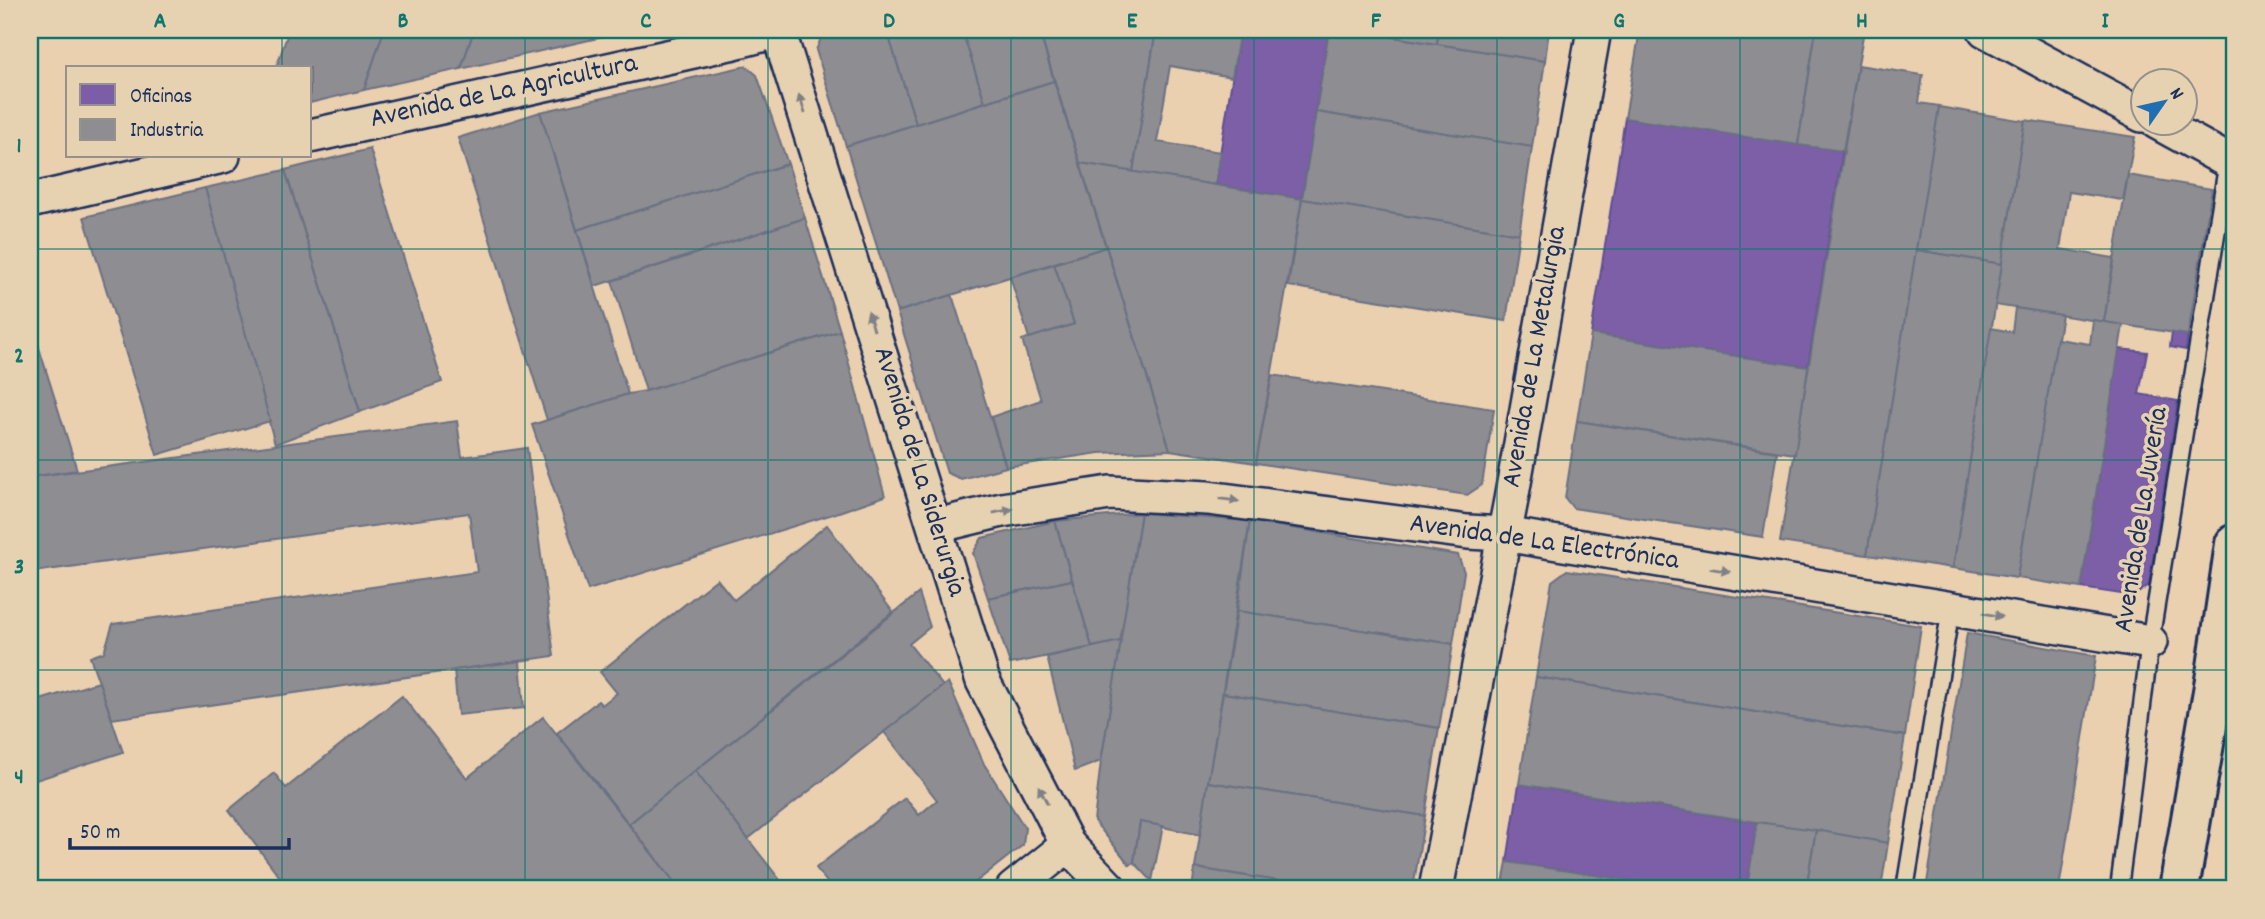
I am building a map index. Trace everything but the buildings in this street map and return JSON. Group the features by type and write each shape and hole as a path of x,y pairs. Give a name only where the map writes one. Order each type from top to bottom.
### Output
{"street":[{"name":"Avenida de La Agricultura","path":"312,136 779,30"},
{"name":"Avenida de La Siderurgia","path":"779,30 983,681 1068,845 1110,889"},
{"name":"Avenida de La Metalurgia","path":"1436,889 1504,534 1594,30"},
{"path":"1985,30 2128,107"},
{"path":"2183,136 2232,162"},
{"path":"30,201 214,158"},
{"name":"Avenida de La Electrónica","path":"936,526 1003,510 1110,493 1208,498 1468,532 1504,534 2150,642"},
{"path":"2179,889 2235,544"},
{"path":"1013,889 1068,845"}],"lane":[{"name":"Avenida de La Juvería","path":"2119,889 2150,642 2232,162"},
{"path":"1905,889 1951,608"}]}
